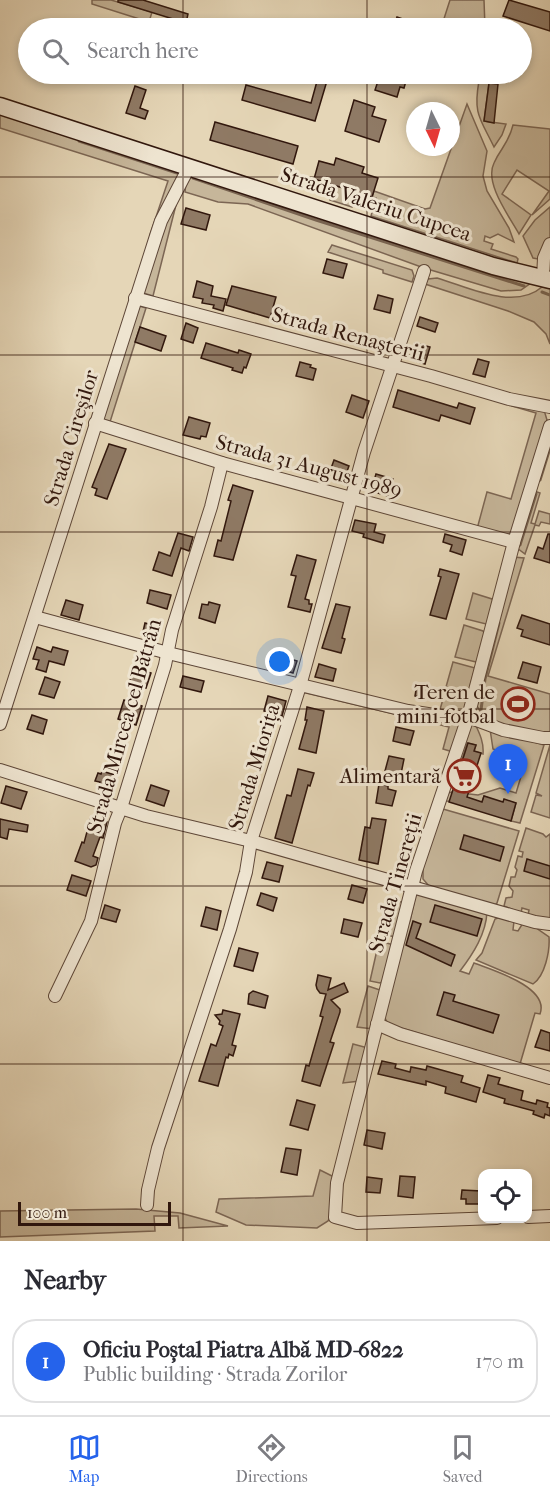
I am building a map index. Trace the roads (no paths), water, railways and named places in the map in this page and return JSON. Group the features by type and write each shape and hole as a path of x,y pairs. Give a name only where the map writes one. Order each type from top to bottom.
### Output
{"main road":[{"name":"Strada Valeriu Cupcea","path":"0,106 493,266 547,279"}],"street":[{"name":"Strada Cireşilor","path":"0,724 161,221 189,167"},
{"path":"547,279 544,258 550,244"},
{"name":"Strada Mioriţa","path":"147,1205 148,1190 158,1148 230,929 246,872 251,841 300,686 370,432 424,272"},
{"name":"Strada Renaşterii","path":"135,298 431,376 509,399 550,407"},
{"name":"Strada 31 August 1989","path":"95,423 222,463 514,542"},
{"name":"Strada Tinereţii","path":"478,1219 357,1223 336,1217 337,1183 412,886 468,717 514,542 550,426"},
{"name":"Strada Mircea cel Bătrân","path":"56,996 91,921 115,823 122,808 222,463"},
{"path":"35,617 300,686 408,711 448,717 468,717 503,730 550,738"},
{"path":"0,770 146,816 251,841 535,922 550,924"},
{"path":"377,1024 400,1034 550,1078"},
{"path":"532,1217 550,1216"}],"waterway":[{"path":"79,141 177,173"},
{"path":"193,178 524,286"},
{"path":"542,292 550,295"},
{"path":"540,480 550,448"},
{"path":"520,545 536,494"},
{"path":"481,710 485,679 499,623"}],"place":[{"name":"Teren de mini-fotbal","path":"518,704"},
{"name":"Alimentară","path":"464,776"},
{"name":"Oficiu Poștal Piatra Albă MD-6822","path":"508,794"}]}
